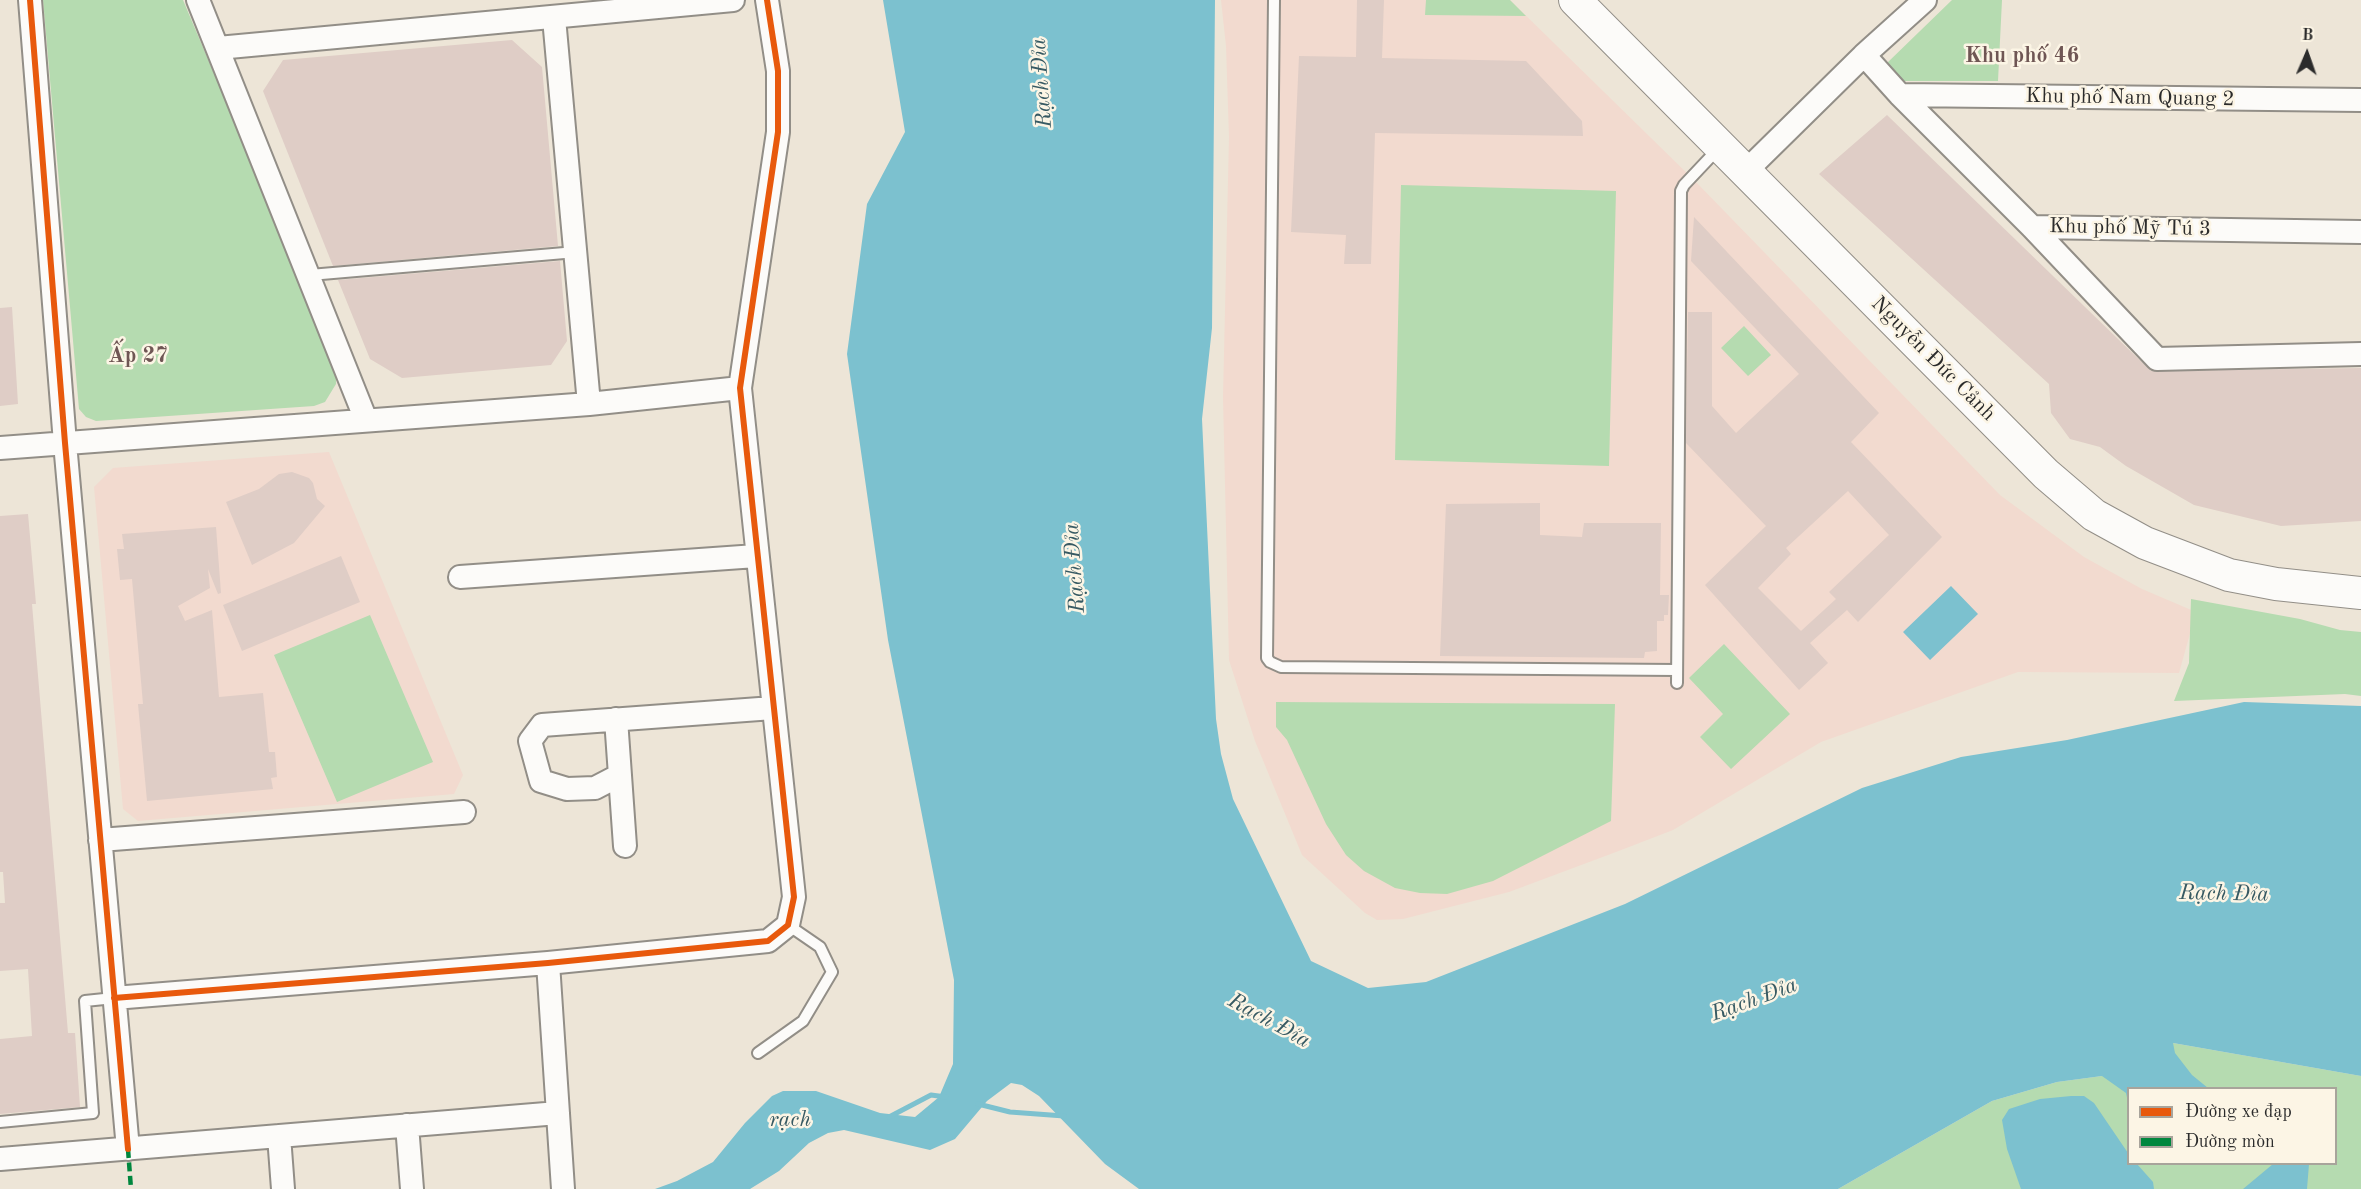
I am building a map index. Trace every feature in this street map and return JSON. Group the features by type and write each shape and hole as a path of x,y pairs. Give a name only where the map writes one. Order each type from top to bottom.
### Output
{"main road":[{"name":"Nguyễn Đức Cảnh","path":"1575,0 2046,474 2094,515 2145,543 2229,575 2276,584 2361,593"}],"street":[{"path":"30,0 65,443 128,1149"},
{"path":"198,0 310,275 366,420"},
{"path":"218,48 733,0"},
{"path":"114,998 548,963 768,941 788,925 794,897 756,556 740,388 778,132 778,71 767,0"},
{"path":"1745,172 1864,55 1925,0"},
{"path":"554,18 589,404"},
{"name":"Khu phố Mỹ Tú 3","path":"1864,55 1900,95 2032,227 2361,232"},
{"name":"Khu phố Nam Quang 2","path":"1900,95 2361,100"},
{"path":"2032,227 2157,359 2361,354"},
{"path":"4,443 65,443 589,404 740,388"},
{"path":"460,577 756,556"},
{"path":"620,775 595,788 567,789 541,781 530,741 542,725 773,708"},
{"path":"616,719 625,846"},
{"path":"100,840 464,812"},
{"path":"548,963 563,1189"},
{"path":"0,1159 558,1113"},
{"path":"407,1125 412,1189"},
{"path":"279,1136 283,1189"}],"lane":[{"path":"1274,0 1267,658 1275,665 1281,666 1677,670"},
{"path":"1677,683 1681,191 1684,185 1721,147"},
{"path":"310,275 576,252"},
{"path":"758,1053 803,1021 832,972 820,947 788,925"},
{"path":"0,1122 93,1113 85,1000 114,998"}],"shaded area":[{"path":"1221,0 1510,0 1695,181 2000,495 2084,557 2142,589 2196,612 2179,673 2018,672 1821,742 1673,830 1509,892 1403,919 1377,920 1365,913 1302,855 1255,741 1229,660 1223,397 1229,137 1226,46"},
{"path":"329,452 463,775 454,794 138,821 123,809 94,487 113,468"}],"green space":[{"path":"43,0 183,0 336,363 336,384 325,402 314,406 96,421 86,417 79,409"},
{"path":"1426,0 1510,0 1526,16 1425,15"},
{"path":"1952,0 2002,0 1998,81 1904,81 1887,63"},
{"path":"1401,185 1616,191 1609,466 1395,460"},
{"path":"1744,326 1771,355 1748,376 1721,348"},
{"path":"2191,599 2300,619 2340,630 2361,632 2361,696 2345,694 2174,701 2189,663"},
{"path":"370,615 433,762 337,802 274,655"},
{"path":"1724,644 1790,714 1731,769 1700,737 1723,714 1689,678"},
{"path":"1276,702 1615,704 1611,821 1493,881 1447,894 1420,893 1395,888 1364,871 1346,855 1326,824 1287,740 1276,727"},
{"path":"2173,1043 2361,1076 2361,1189 1838,1189 1992,1101 2057,1082 2102,1076"}],"water":[{"path":"883,0 1215,0 1212,328 1202,419 1216,719 1221,754 1233,799 1311,961 1368,988 1426,982 1625,904 1862,788 1961,757 2067,740 2244,702 2361,706 2361,1076 2173,1043 2175,1053 2192,1075 2207,1087 2127,1087 2127,1098 2126,1093 2102,1076 2057,1082 1992,1101 1838,1189 1139,1189 1105,1164 1039,1096 1022,1085 1011,1083 987,1101 955,1139 930,1150 844,1130 828,1133 809,1143 779,1171 750,1189 655,1189 677,1181 713,1162 745,1123 772,1096 783,1091 816,1091 880,1113 915,1117 939,1097 953,1064 954,980 888,640 847,354 867,204 905,132"},
{"path":"1951,586 1978,614 1930,660 1903,632"},
{"path":"2084,1096 2094,1103 2127,1152 2127,1165 2138,1165 2153,1182 2154,1189 2021,1189 2007,1149 2002,1120 2009,1109 2040,1099"},
{"path":"2272,1165 2309,1165 2307,1189 2243,1189"}],"building":[{"path":"1357,0 1384,0 1382,58 1526,61 1582,121 1583,136 1375,133 1371,264 1344,264 1346,235 1291,232 1299,56 1356,57"},
{"path":"512,40 542,67 558,246 333,266 263,91 283,60"},
{"path":"1887,115 2151,371 2361,368 2361,521 2281,526 2194,505 2126,466 2100,447 2070,439 2051,413 2049,384 1819,174"},
{"path":"1694,217 1879,413 1851,442 1942,537 1858,622 1847,610 1810,643 1828,663 1799,690 1705,585 1766,526 1686,443 1688,312 1712,312 1712,406 1736,433 1799,374 1691,261","holes":["1848,491 1889,535 1829,592 1836,599 1801,631 1758,588 1791,554 1786,548"]},
{"path":"560,261 567,341 551,365 402,378 370,359 338,280"},
{"path":"12,307 18,404 0,406 0,308"},
{"path":"292,472 309,478 313,483 317,499 325,506 294,543 252,565 226,502 259,489 279,474"},
{"path":"1540,503 1540,535 1582,537 1584,523 1661,523 1660,595 1669,595 1668,615 1664,615 1664,621 1657,621 1657,651 1645,652 1644,658 1440,656 1446,504"},
{"path":"28,514 36,604 32,604 68,1033 75,1033 80,1107 0,1114 0,1039 32,1036 28,969 0,971 0,903 5,903 3,872 0,872 0,516"},
{"path":"216,527 221,593 218,594 208,569 210,588 178,606 185,621 212,610 219,697 263,693 269,752 275,752 277,777 271,778 273,789 147,801 138,704 143,704 132,579 120,580 117,549 124,549 122,534"},
{"path":"341,556 360,602 242,651 223,605"}],"waterway":[{"path":"889,1117 931,1095 946,1097"},
{"path":"978,1104 1010,1112 1064,1116"}],"marked path":[{"path":"128,1149 131,1189"}],"cycle path":[{"path":"30,0 65,443 128,1149"},
{"path":"114,998 548,963 768,941 788,925 794,897 740,388 778,132 778,71 767,0"}],"district":[{"name":"Khu phố 46","path":"2022,56"},
{"name":"Ấp 27","path":"138,356"}],"water label":[{"name":"Rạch Đỉa","path":"1042,83"},
{"name":"Rạch Đỉa","path":"1075,568"},
{"name":"Rạch Đỉa","path":"2224,894"},
{"name":"Rạch Đỉa","path":"1754,1000"},
{"name":"Rạch Đỉa","path":"1269,1021"},
{"name":"rạch","path":"790,1120"}]}
